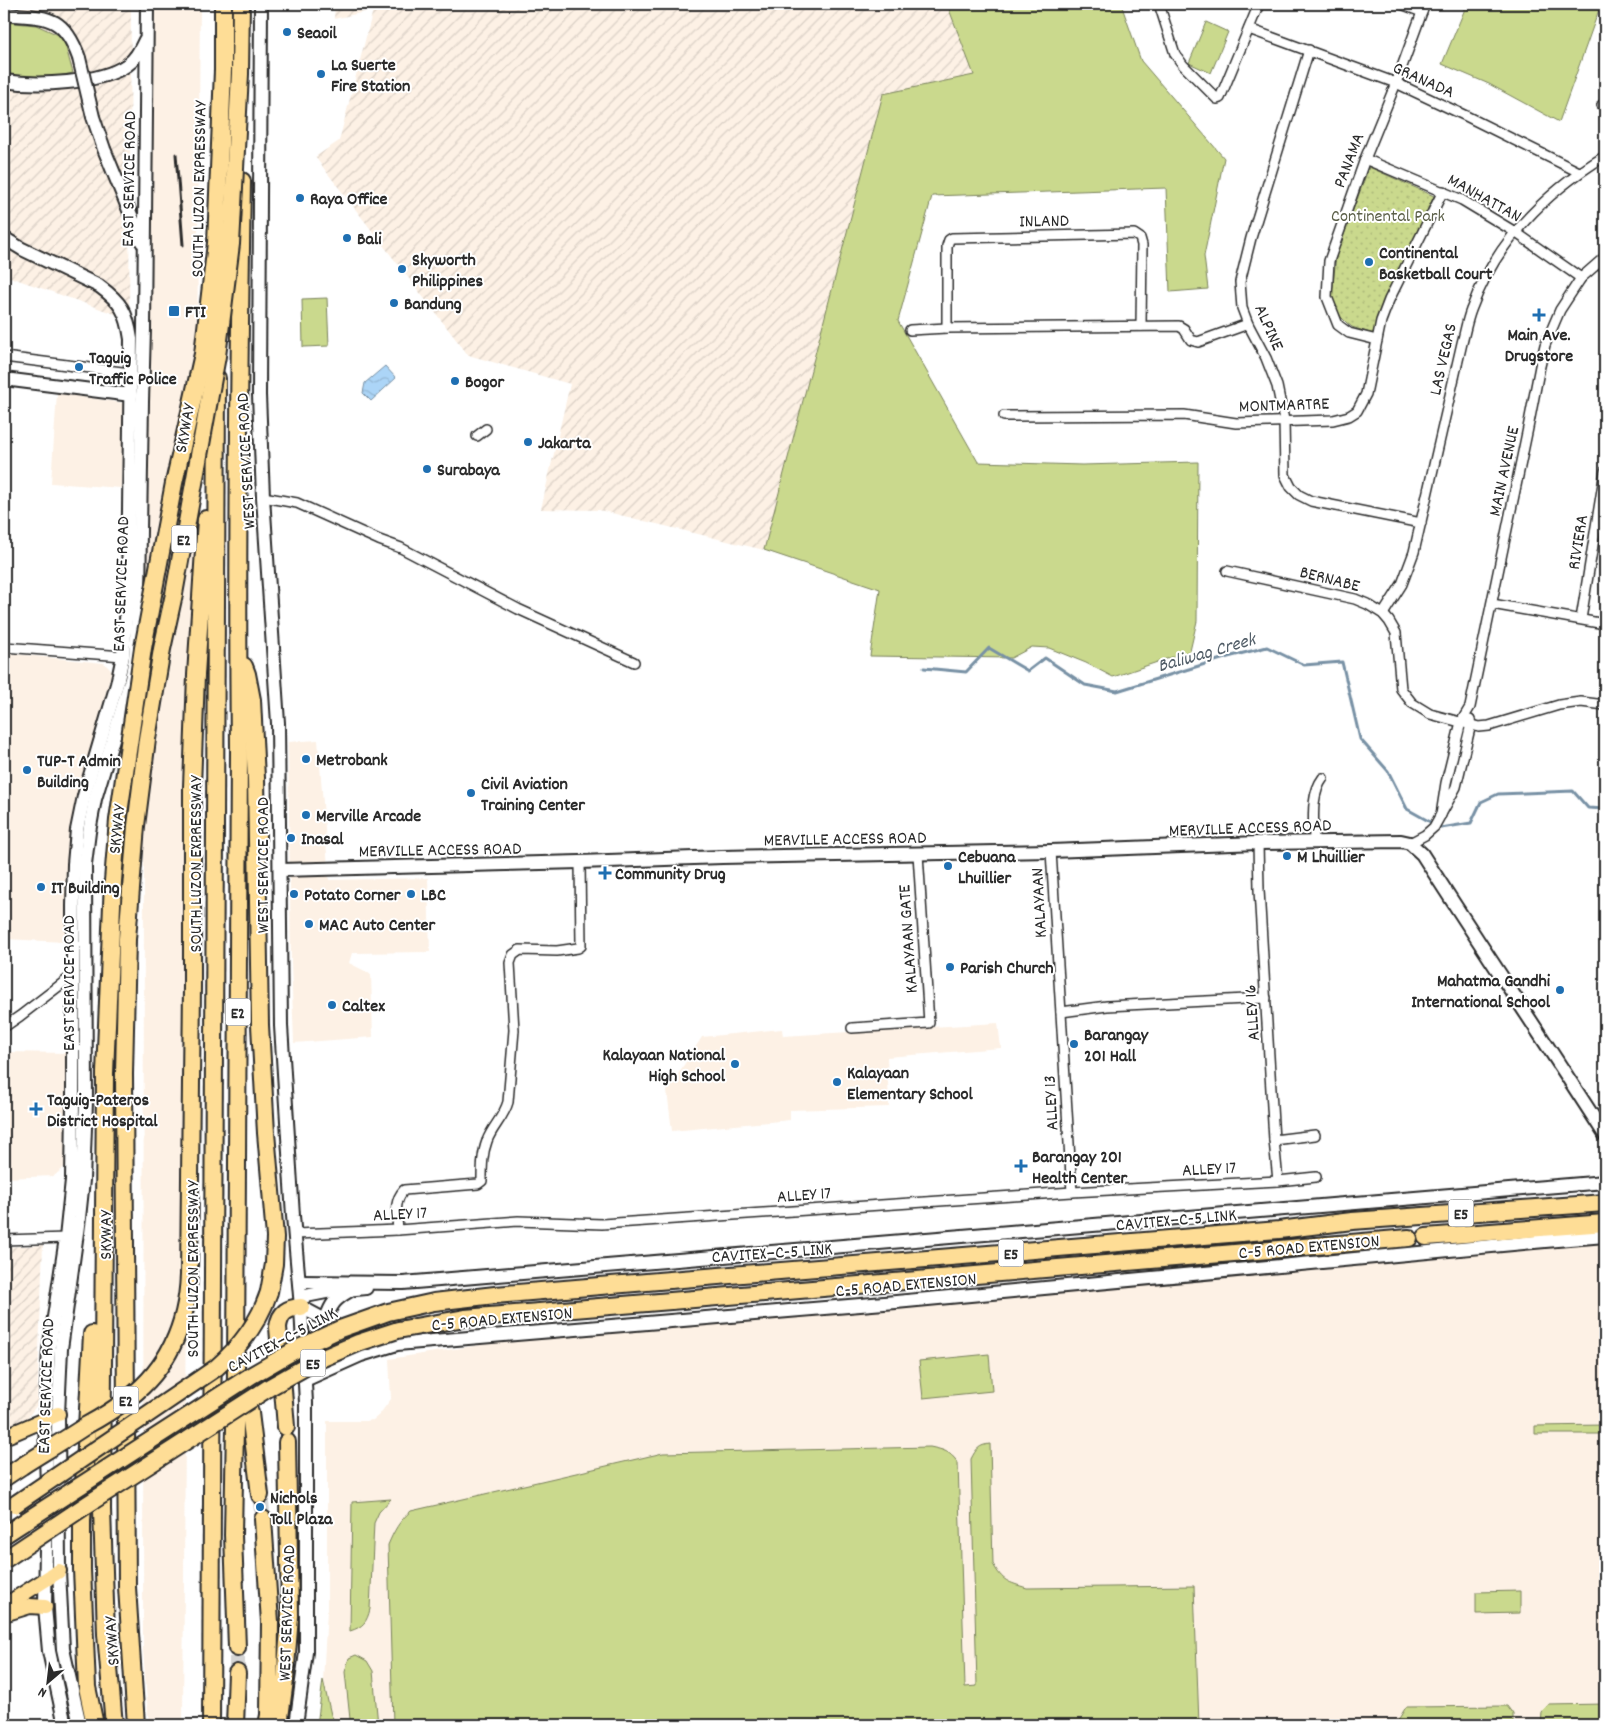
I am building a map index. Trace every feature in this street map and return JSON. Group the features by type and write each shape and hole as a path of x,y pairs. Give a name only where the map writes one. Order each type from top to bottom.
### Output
{"highway":[{"name":"SOUTH LUZON EXPRESSWAY","path":"211,1725 221,4"},
{"name":"SKYWAY","path":"114,1725 106,1634 103,1548 105,1073 111,927 118,820 143,648 174,483 202,354 216,243 222,70 221,4"},
{"name":"SKYWAY","path":"136,1725 127,1586 124,1074 127,939 136,826 147,740 162,649 218,356 231,244 240,74 240,4"},
{"name":"E2","path":"237,1648 233,1535 236,1371 239,324 244,4"},
{"path":"4,1478 133,1396 161,1366 178,1333 187,1301 190,1275 192,787 196,675 218,339"},
{"path":"9,1508 211,1372 233,1352 251,1330 266,1301 274,1264 274,1218 266,1133 260,1025 256,778 252,700 247,674 238,653"},
{"name":"CAVITEX–C-5 LINK","path":"4,1535 252,1375 297,1349 328,1334 388,1312 434,1302 670,1280 1259,1232 1352,1221 1605,1203"},
{"name":"E5","path":"1426,1237 1605,1223"},
{"name":"CAVITEX–C-5 LINK","path":"4,1560 65,1518 270,1386 316,1361 358,1343 398,1330 465,1318 1409,1238"},
{"name":"SKYWAY","path":"95,1725 87,1687 82,1521 93,1321 104,1283"},
{"path":"279,1725 290,1616 290,1539 287,1435 278,1327 280,1316 283,1312 301,1302"},
{"name":"E2","path":"236,1371 250,1413 260,1495"},
{"path":"263,1519 270,1622 269,1715 267,1725"},
{"path":"236,1725 237,1673"}],"main road":[{"name":"EAST SERVICE ROAD","path":"80,1725 63,1649 49,1350 77,1180 86,1102 85,864 88,832 95,798 131,679 135,658 140,595 147,4"},
{"name":"WEST SERVICE ROAD","path":"261,4 259,395 263,497 278,723 281,1026 305,1380 307,1493 306,1652 296,1725"},
{"path":"4,14 42,18 55,22 69,35 79,58 93,117 144,249"},
{"path":"4,81 22,84 50,83 114,72 126,66 134,59 143,45 147,34"},
{"name":"EAST SERVICE ROAD","path":"4,238 22,249 99,286 116,299 122,306 131,338 128,595 123,656 117,684 84,796 77,830 74,864 72,976 73,1102 79,1218 52,1417 47,1488 45,1581 49,1651 65,1725"},
{"path":"4,379 131,395"},
{"name":"MERVILLE ACCESS ROAD","path":"280,870 722,857 1051,852 1258,843 1393,840 1410,843"},
{"path":"1410,843 1422,854 1494,967 1515,995 1603,1130"},
{"path":"301,1302 326,1292 349,1291 403,1283 1605,1182"},
{"name":"C-5 ROAD EXTENSION","path":"305,1380 361,1355 397,1344 876,1304 1605,1236"},
{"path":"299,1282 403,1283"},
{"path":"326,1319 333,1303 338,1297 349,1291"},
{"path":"301,1302 346,1331 369,1339 397,1344"},
{"path":"4,1437 52,1417"},
{"path":"4,1606 59,1571"},
{"path":"4,1614 30,1606 45,1607"}],"street":[{"path":"1159,4 1175,54 1216,99 1220,98 1259,4"},
{"path":"1401,4 1424,8"},
{"name":"PANAMA","path":"1376,340 1349,332 1338,324 1327,297 1329,261 1366,158 1424,8"},
{"name":"GRANADA","path":"1249,29 1396,84 1579,172"},
{"name":"ALPINE","path":"1309,50 1251,238 1240,282 1242,308 1277,386 1284,420 1285,475 1291,487 1299,495 1311,501 1421,523"},
{"name":"LAS VEGAS","path":"1383,614 1402,584 1414,552 1470,311 1488,272 1515,232 1549,196 1579,172 1605,156"},
{"name":"MANHATTAN","path":"1366,158 1462,200 1515,232 1580,278"},
{"name":"MONTMARTRE","path":"1004,416 1161,414 1184,415 1236,423 1284,420 1333,420 1349,416 1357,410 1366,394 1376,340 1389,300 1443,192"},
{"name":"INLAND","path":"947,328 947,246 952,238 1134,234 1140,238 1142,245 1141,326"},
{"name":"MAIN AVENUE","path":"1410,843 1430,830 1441,815 1456,787 1466,723 1545,345 1560,310 1580,278 1605,256"},
{"path":"910,330 947,328 1182,327 1191,340 1198,342 1248,324"},
{"path":"4,357 130,373"},
{"path":"477,436 486,429"},
{"name":"RIVIERA","path":"1581,619 1605,471"},
{"path":"263,497 297,503 401,548 518,609 634,662"},
{"name":"BERNABE","path":"1227,571 1355,599 1368,604 1383,614 1396,633 1401,688 1412,703 1430,714 1479,726 1489,726 1559,705 1581,702 1605,705"},
{"path":"1492,604 1605,624"},
{"path":"4,647 123,656"},
{"path":"1314,842 1314,803 1323,778"},
{"name":"ALLEY 16","path":"1258,843 1274,1140 1278,1181"},
{"name":"KALAYAAN","path":"1051,852 1061,1012"},
{"name":"KALAYAAN GATE","path":"852,1028 928,1025 918,854"},
{"path":"398,1230 396,1206 398,1196 404,1190 478,1184 482,1181 482,1165 487,1140 505,1112 508,1102 514,1030 510,963 513,955 520,950 556,951 581,946 580,862"},
{"path":"4,1026 43,1000 72,976"},
{"path":"1061,1012 1108,1006 1266,998"},
{"name":"ALLEY 13","path":"1061,1012 1072,1192"},
{"path":"1274,1140 1315,1135"},
{"name":"ALLEY 17","path":"295,1234 398,1230 518,1221 611,1224 1316,1177"},
{"path":"4,1240 66,1238"}],"shaded area":[{"path":"4,4 131,4 129,319 4,275"},
{"path":"154,4 200,4 195,591 189,847 183,1725 149,1725 143,1650 144,846"},
{"path":"335,4 947,4 974,75 883,94 764,550 599,510 541,509 570,384 468,355 315,157 339,141 373,10 334,19"},
{"path":"57,393 123,403 121,488 51,483"},
{"path":"4,653 104,663 112,671 72,819 68,855 66,942 4,939"},
{"path":"318,740 329,880 428,878 430,952 352,953 349,963 371,974 373,1037 294,1043 288,742"},
{"path":"998,1023 1001,1048 887,1057 889,1107 790,1110 790,1120 672,1131 667,1091 702,1037 782,1029 783,1036"},
{"name":"Taguig-Pateros District Hospital","path":"4,1052 69,1053 67,1165 54,1176 4,1178"},
{"path":"1587,1243 1605,1245 1605,1725 317,1725 323,1680 327,1611 327,1421 366,1421 373,1420 379,1415 391,1399 389,1359 493,1343"},
{"path":"43,1245 37,1405 25,1421 4,1431 4,1247"}],"green space":[{"path":"947,4 1121,4 1141,61 1224,158 1204,256 1208,289 1170,292 1166,188 932,196 898,321 978,462 1082,465 1198,462 1197,621 1190,651 1113,677 1086,663 1049,648 1032,647 1011,658 870,656 880,589 764,550 883,94 974,75"},
{"path":"1467,4 1601,4 1559,122 1489,84 1442,64"},
{"path":"4,22 36,25 63,37 73,73 44,79 4,76"},
{"path":"1206,22 1228,32 1211,73 1189,63"},
{"name":"Continental Park","path":"1369,167 1434,196 1386,298 1373,334 1352,327 1347,323 1335,306 1332,295 1336,256"},
{"path":"327,298 329,346 303,347 302,299"},
{"path":"989,1354 992,1391 923,1398 919,1361"},
{"path":"1605,1425 1605,1434 1535,1434 1535,1426"},
{"path":"990,1444 993,1564 1003,1578 1027,1588 1194,1586 1199,1725 393,1725 388,1545 397,1526 403,1519 411,1511 663,1453 930,1447 949,1453 958,1463 965,1687 977,1686 971,1459 978,1448"},
{"path":"391,1499 379,1512 374,1523 369,1614 361,1626 350,1631 352,1502"},
{"path":"1520,1591 1520,1613 1476,1614 1476,1592"},
{"path":"356,1655 367,1661 373,1671 378,1725 354,1725 350,1719 345,1672 349,1658"},
{"path":"323,1680 331,1715 337,1725 317,1725"},
{"path":"1605,1704 1605,1725 1541,1725 1542,1712 1548,1705"},
{"path":"1507,1706 1513,1714 1513,1725 1488,1725 1479,1721 1397,1722 1406,1707"}],"water":[{"path":"385,366 396,378 371,401 363,393 365,383"}],"waterway":[{"name":"Baliwag Creek","path":"924,668 966,672 989,648 1028,671 1045,658 1085,685 1117,691 1267,647 1304,665 1342,662 1360,739 1388,771 1407,809 1441,828 1471,823 1481,802 1498,794 1573,791 1588,808 1605,809"}],"tunnel":[{"path":"260,1495 263,1519"},
{"path":"237,1648 237,1673"}],"railway":[{"path":"176,154 183,245"}],"place":[{"name":"Seaoil","path":"287,32"},
{"name":"La Suerte Fire Station","path":"321,74"},
{"name":"Raya Office","path":"300,198"},
{"name":"Bali","path":"347,238"},
{"name":"Continental Basketball Court","path":"1369,262"},
{"name":"Skyworth Philippines","path":"402,269"},
{"name":"Bandung","path":"394,303"},
{"name":"FTI","path":"174,311"},
{"name":"Main Ave. Drugstore","path":"1539,315"},
{"name":"Taguig Traffic Police","path":"79,367"},
{"name":"Bogor","path":"455,381"},
{"name":"Jakarta","path":"528,442"},
{"name":"Surabaya","path":"427,469"},
{"name":"Metrobank","path":"306,759"},
{"name":"TUP-T Admin Building","path":"27,770"},
{"name":"Civil Aviation Training Center","path":"471,793"},
{"name":"Merville Arcade","path":"306,815"},
{"name":"Inasal","path":"291,838"},
{"name":"M Lhuillier","path":"1287,856"},
{"name":"Cebuana Lhuillier","path":"948,866"},
{"name":"Community Drug","path":"605,873"},
{"name":"IT Building","path":"41,887"},
{"name":"Potato Corner","path":"294,894"},
{"name":"LBC","path":"411,894"},
{"name":"MAC Auto Center","path":"309,924"},
{"name":"Parish Church","path":"950,967"},
{"name":"Mahatma Gandhi International School","path":"1560,990"},
{"name":"Caltex","path":"332,1005"},
{"name":"Barangay 201 Hall","path":"1074,1044"},
{"name":"Kalayaan National High School","path":"735,1064"},
{"name":"Kalayaan Elementary School","path":"837,1082"},
{"name":"Taguig-Pateros District Hospital","path":"36,1109"},
{"name":"Barangay 201 Health Center","path":"1021,1166"},
{"name":"Nichols Toll Plaza","path":"260,1507"}]}
